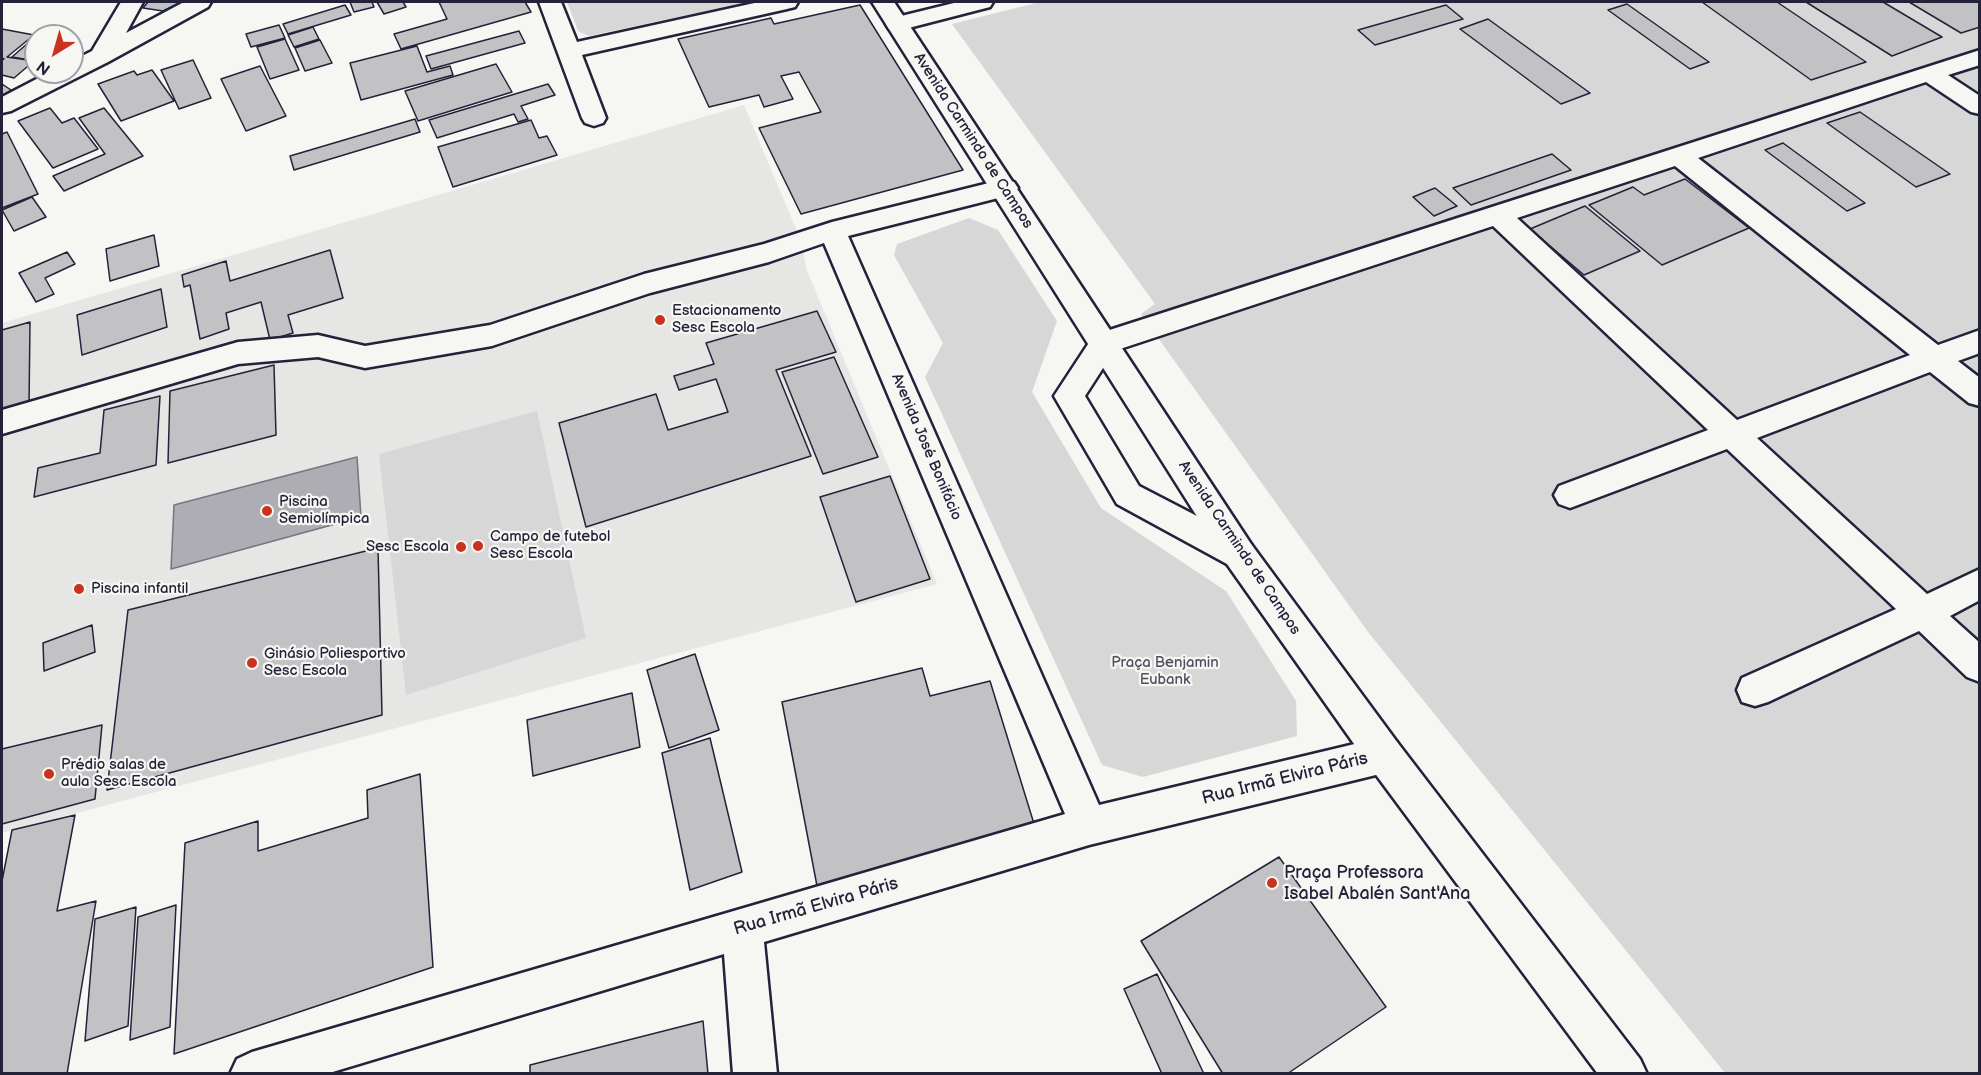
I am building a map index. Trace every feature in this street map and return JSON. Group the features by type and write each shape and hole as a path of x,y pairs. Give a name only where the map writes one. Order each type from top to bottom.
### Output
{"street":[{"path":"100,57 132,2"},
{"path":"84,65 200,2"},
{"path":"550,2 594,118"},
{"path":"567,51 787,2"},
{"path":"890,13 982,2"},
{"name":"Avenida Carmindo de Campos","path":"890,13 1239,554 1384,755 1625,1074"},
{"path":"1239,554 1128,495 1069,396 1104,343 1980,57"},
{"path":"1928,73 1980,107"},
{"path":"2,106 45,84"},
{"path":"1677,155 1980,395"},
{"path":"2,422 238,353 318,346 365,357 492,334 644,284 802,243 832,231 1005,189"},
{"path":"1497,214 1980,666"},
{"name":"Avenida José Bonifácio","path":"832,231 1089,826"},
{"path":"1570,495 1980,341"},
{"path":"1755,690 1923,613 1980,583"},
{"name":"Rua Irmã Elvira Páris","path":"252,1074 1089,826 1384,755"},
{"path":"742,929 755,1074"}],"shaded area":[{"name":"Sesc Escola","path":"744,105 802,243 806,268 937,584 2,833 2,323"},
{"name":"Piscina Semiolímpica","path":"357,457 361,517 171,569 174,505"}],"green space":[{"path":"567,2 749,2 589,36 578,31"},
{"path":"1040,2 1979,2 1979,1073 1725,1073 1368,632 1141,314 1155,304 952,24"},
{"name":"Praça Benjamin Eubank","path":"969,218 998,230 1057,321 1032,392 1101,508 1226,591 1296,701 1297,736 1143,777 1102,765 925,377 943,343 894,255 897,244"},
{"name":"Campo de futebol Sesc Escola","path":"537,411 586,638 406,695 379,454"}],"building":[{"path":"148,2 182,2 163,11 143,8"},
{"path":"350,2 372,2 374,7 354,12"},
{"path":"377,2 403,2 406,7 384,14"},
{"path":"439,2 525,2 531,12 401,49 394,34 447,19"},
{"path":"1702,2 1777,2 1866,62 1811,80"},
{"path":"1806,2 1883,2 1942,37 1892,56"},
{"path":"1909,2 1980,2 1980,27 1961,33"},
{"path":"1627,4 1709,62 1690,69 1608,10"},
{"path":"345,5 351,15 288,34 283,24"},
{"path":"860,5 963,170 801,214 759,128 821,112 799,72 781,76 793,99 764,107 759,95 709,107 678,39 771,18 774,24"},
{"path":"1446,5 1463,19 1375,45 1358,30"},
{"path":"1488,19 1590,93 1561,104 1460,29"},
{"path":"279,25 285,38 251,47 246,34"},
{"path":"313,27 319,39 294,47 288,35"},
{"path":"2,29 24,33 24,43 7,57 24,60 24,70 14,78 2,75 2,60 4,59 2,58"},
{"path":"519,31 525,43 431,69 426,56"},
{"path":"285,39 299,70 270,79 257,47"},
{"path":"320,40 332,63 305,71 295,48"},
{"path":"24,46 24,59 12,57"},
{"path":"417,46 427,72 450,66 453,75 361,100 350,63"},
{"path":"193,60 211,98 179,109 161,70"},
{"path":"496,64 512,92 418,121 405,91"},
{"path":"260,66 286,116 246,131 221,79"},
{"path":"152,70 174,101 121,121 98,84 134,71 137,75"},
{"path":"2,84 14,92 2,99"},
{"path":"548,84 555,95 521,106 528,119 518,122 514,114 437,138 429,120"},
{"path":"50,108 62,123 74,118 98,149 53,168 18,121"},
{"path":"104,108 143,156 64,191 53,176 105,154 79,118"},
{"path":"1860,112 1950,174 1916,187 1827,123"},
{"path":"415,119 420,132 294,170 290,156"},
{"path":"531,120 539,138 547,136 557,155 453,187 438,147"},
{"path":"7,132 38,194 2,208 2,134"},
{"path":"1783,143 1865,203 1847,211 1765,150"},
{"path":"1552,154 1571,170 1471,205 1453,188"},
{"path":"1685,179 1749,228 1662,265 1589,205 1633,187 1644,195"},
{"path":"1435,188 1457,206 1434,216 1413,197"},
{"path":"32,197 46,217 14,231 2,210"},
{"path":"1585,206 1640,251 1584,275 1530,229"},
{"path":"154,235 159,266 110,281 106,249"},
{"path":"330,250 343,298 288,315 293,333 270,340 261,302 226,313 229,329 200,339 190,285 184,287 182,275 226,261 230,281"},
{"path":"67,252 75,264 45,278 54,294 36,302 19,273"},
{"path":"161,289 167,327 82,355 77,315"},
{"path":"817,311 836,352 776,370 811,456 586,527 559,423 656,394 668,430 728,412 716,379 679,390 674,376 714,364 706,343"},
{"path":"30,322 29,407 2,415 2,330"},
{"path":"834,357 878,457 823,474 782,372"},
{"path":"274,365 276,435 168,463 170,391"},
{"path":"160,396 156,465 34,497 38,468 100,453 104,410"},
{"path":"890,476 930,579 856,602 820,497"},
{"name":"Ginásio Poliesportivo Sesc Escola","path":"378,548 382,715 107,790 128,610"},
{"path":"92,625 95,652 44,671 43,643"},
{"path":"695,654 719,730 669,748 647,670"},
{"path":"922,668 930,696 990,681 1035,827 817,886 782,702"},
{"path":"632,693 640,747 533,776 527,720"},
{"name":"Prédio salas de aula Sesc Escola","path":"102,725 95,799 2,824 2,749"},
{"path":"710,738 742,872 690,890 662,753"},
{"path":"420,774 433,967 174,1054 185,843 258,821 258,851 368,818 367,790"},
{"path":"75,815 57,911 96,901 67,1074 2,1074 2,881 12,830"},
{"path":"1279,857 1386,1007 1287,1074 1223,1074 1141,941"},
{"path":"176,905 170,1027 130,1040 138,917"},
{"path":"136,907 128,1026 85,1041 95,919"},
{"path":"1157,974 1204,1074 1162,1074 1124,989"},
{"path":"703,1021 708,1074 530,1074 530,1065"}],"place":[{"name":"Estacionamento Sesc Escola","path":"660,320"},
{"name":"Piscina Semiolímpica","path":"267,511"},
{"name":"Campo de futebol Sesc Escola","path":"478,546"},
{"name":"Sesc Escola","path":"461,547"},
{"name":"Piscina infantil","path":"79,589"},
{"name":"Ginásio Poliesportivo Sesc Escola","path":"252,663"},
{"name":"Prédio salas de aula Sesc Escola","path":"49,774"},
{"name":"Praça Professora Isabel Abalén Sant'Ana","path":"1272,883"}]}
